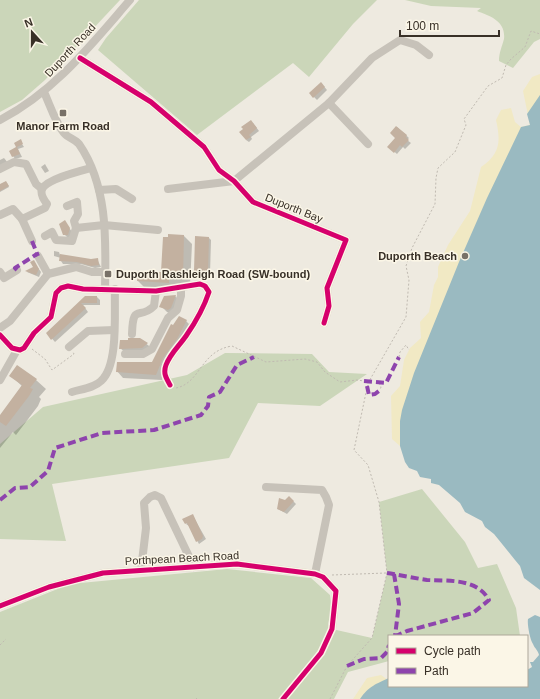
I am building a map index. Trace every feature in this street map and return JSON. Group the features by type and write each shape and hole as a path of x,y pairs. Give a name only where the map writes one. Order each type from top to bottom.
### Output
{"street":[{"name":"Duporth Road","path":"0,120 21,109 44,92 80,58 130,0"},
{"path":"168,189 234,181 329,103 372,58 400,40 416,45 429,55"},
{"name":"Duporth Bay","path":"80,58 151,102 204,147 219,170 234,181 253,202 346,240 327,288 329,306 324,323"},
{"path":"44,92 64,134 78,143 91,168 99,190 104,225 105,289"},
{"path":"329,103 368,144"},
{"path":"0,169 14,162 26,164 36,184 42,189 42,194 46,204 45,208 28,218 22,219"},
{"path":"42,189 47,184 65,176 91,168"},
{"path":"99,190 116,189 132,199"},
{"path":"45,236 52,232 56,240 72,241 76,228 74,221 78,214 76,202 67,206"},
{"path":"0,215 13,209 22,219 32,241"},
{"path":"76,228 104,225 158,230"},
{"path":"38,256 48,274"},
{"path":"0,328 10,321 48,274 76,267 92,272 105,272"},
{"path":"0,272 4,278 17,270"},
{"path":"0,380 17,350 24,348 34,333 51,317 54,297 61,288 68,286 83,289 156,291 200,284 205,286 209,292 206,301 186,336 172,353 166,365 165,376 170,385"},
{"path":"125,354 143,354 152,349 168,318 177,310 181,296 181,288"},
{"path":"72,392 94,386 105,377 110,365 114,330 115,289"},
{"path":"132,334 134,315 137,312 148,311 154,306 156,291"},
{"path":"69,347 88,331 114,330"},
{"path":"0,335 8,345 17,350"},
{"path":"266,487 322,490 326,497 329,505 315,574"},
{"path":"141,570 146,534 144,503 150,497 155,495 161,498 194,567"},
{"name":"Porthpean Beach Road","path":"0,606 49,587 87,576 141,570 237,564 315,574 324,577"},
{"path":"283,699 321,653 332,629 336,591 324,577"}],"path":[{"path":"330,699 347,666 372,638 387,573 379,502 368,465 354,450 368,383 406,317 408,280 406,266 412,248 436,204 436,178 438,168 455,152 466,125 464,119 488,86 502,78 506,65 525,47 531,31 540,34"},
{"path":"27,344 45,359 52,370 74,354 69,347"},
{"path":"399,357 400,352 406,345 409,350"},
{"path":"170,385 176,388 185,386 207,358 216,351 232,346 266,362 305,359 317,362 325,372 340,382 357,380 364,381"},
{"path":"379,383 381,387 380,390"},
{"path":"324,577 329,575 387,573"},
{"path":"0,644 6,639"}],"green space":[{"path":"0,0 120,0 45,80 22,100 0,112"},
{"path":"139,0 377,0 353,24 309,77 293,63 197,135 98,50 106,38"},
{"path":"405,0 540,0 540,39 534,42 513,68 499,61 504,39 504,33 500,24 492,17 477,11 481,8 431,6"},
{"path":"225,353 312,354 329,372 367,374 320,406 258,403 229,458 52,484 66,541 0,539 0,444 43,407 187,375"},
{"path":"422,489 465,542 478,568 497,564 516,608 520,635 388,635 388,661 348,672 334,699 283,699 321,653 332,629 372,638 387,573 379,502"},
{"path":"227,569 311,578 330,595 332,610 328,624 330,630 307,667 278,699 0,699 0,612 70,584"}],"sand":[{"name":"Duporth Beach","path":"540,74 540,141 410,444 400,446 392,439 391,396 400,386 404,360 410,348 421,338 420,322 429,312 434,285 438,277 438,267 448,245 470,211 481,167 492,157 498,147 496,120 501,110 511,108 515,122 521,127 530,125 523,91 532,77"},
{"path":"381,675 388,680 388,699 353,699 367,678"}],"water":[{"path":"540,95 540,590 524,578 520,566 494,534 485,527 482,521 465,512 460,503 439,485 431,483 431,479 420,477 417,471 409,468 405,462 400,446 400,421 414,373 459,262 487,198 521,127 530,125 527,114"},
{"path":"535,615 540,617 540,699 360,699 370,688 388,678 388,687 528,687 528,669 532,667 530,662 533,662 539,655 531,639 528,619"}],"building":[{"path":"321,82 325,87 313,98 309,93"},
{"path":"251,120 257,128 249,135 251,137 246,140 239,132 243,129 241,127"},
{"path":"396,126 407,135 406,137 409,140 402,147 400,145 394,153 387,147 395,138 390,133"},
{"path":"21,139 23,144 17,147 20,154 12,157 9,151 16,147 14,143"},
{"path":"6,181 9,186 0,191 0,184"},
{"path":"65,220 70,228 68,235 63,235 59,224"},
{"path":"168,234 184,235 183,278 169,277 169,283 137,281 138,271 161,272 163,237 168,237"},
{"path":"195,236 209,237 208,271 194,271"},
{"path":"60,254 91,259 98,258 99,265 91,266 77,262 59,261"},
{"path":"34,260 39,269 36,275 25,271 33,267 30,262"},
{"path":"176,295 171,308 168,310 159,307 164,296"},
{"path":"85,296 97,296 97,303 81,303 86,308 51,340 46,333"},
{"path":"179,316 187,320 177,339 163,358 156,375 116,372 117,362 152,362 171,324 173,325"},
{"path":"128,338 140,338 148,343 142,348 119,349 120,340 128,340"},
{"path":"17,365 37,379 30,388 33,389 29,396 6,426 0,422 0,415 22,385 9,376"},
{"path":"289,496 294,501 284,512 277,509 279,498 285,500"},
{"path":"193,514 203,536 202,539 196,542 187,523 185,524 182,519"}],"marked path":[{"path":"32,241 38,256"},
{"path":"17,270 15,268 37,254"},
{"path":"0,500 15,488 30,487 48,471 55,448 102,433 154,430 201,415 208,406 209,397 220,392 237,365 254,357"},
{"path":"364,381 386,383 399,357"},
{"path":"367,386 369,395 375,394 380,390"},
{"path":"387,573 427,580 453,581 470,584 484,593 489,600 473,613 407,631 398,635"},
{"path":"394,574 399,604 395,635"},
{"path":"347,666 364,659 381,658 387,652 388,648"}],"cycle path":[{"path":"80,58 151,102 204,147 219,170 234,181 253,202 346,240 327,288 329,306 324,323"},
{"path":"0,335 12,348 20,350 24,348 34,333 51,317 56,293 61,288 68,286 83,289 156,291 200,284 205,286 209,292 196,320 166,365 165,373 170,385"},
{"path":"0,606 49,587 103,573 237,564 315,574 323,577 336,591 332,629 321,653 283,699"}],"place":[{"name":"Manor Farm Road","path":"63,113"},
{"name":"Duporth Beach","path":"465,256"},
{"name":"Duporth Rashleigh Road (SW-bound)","path":"108,274"}]}
